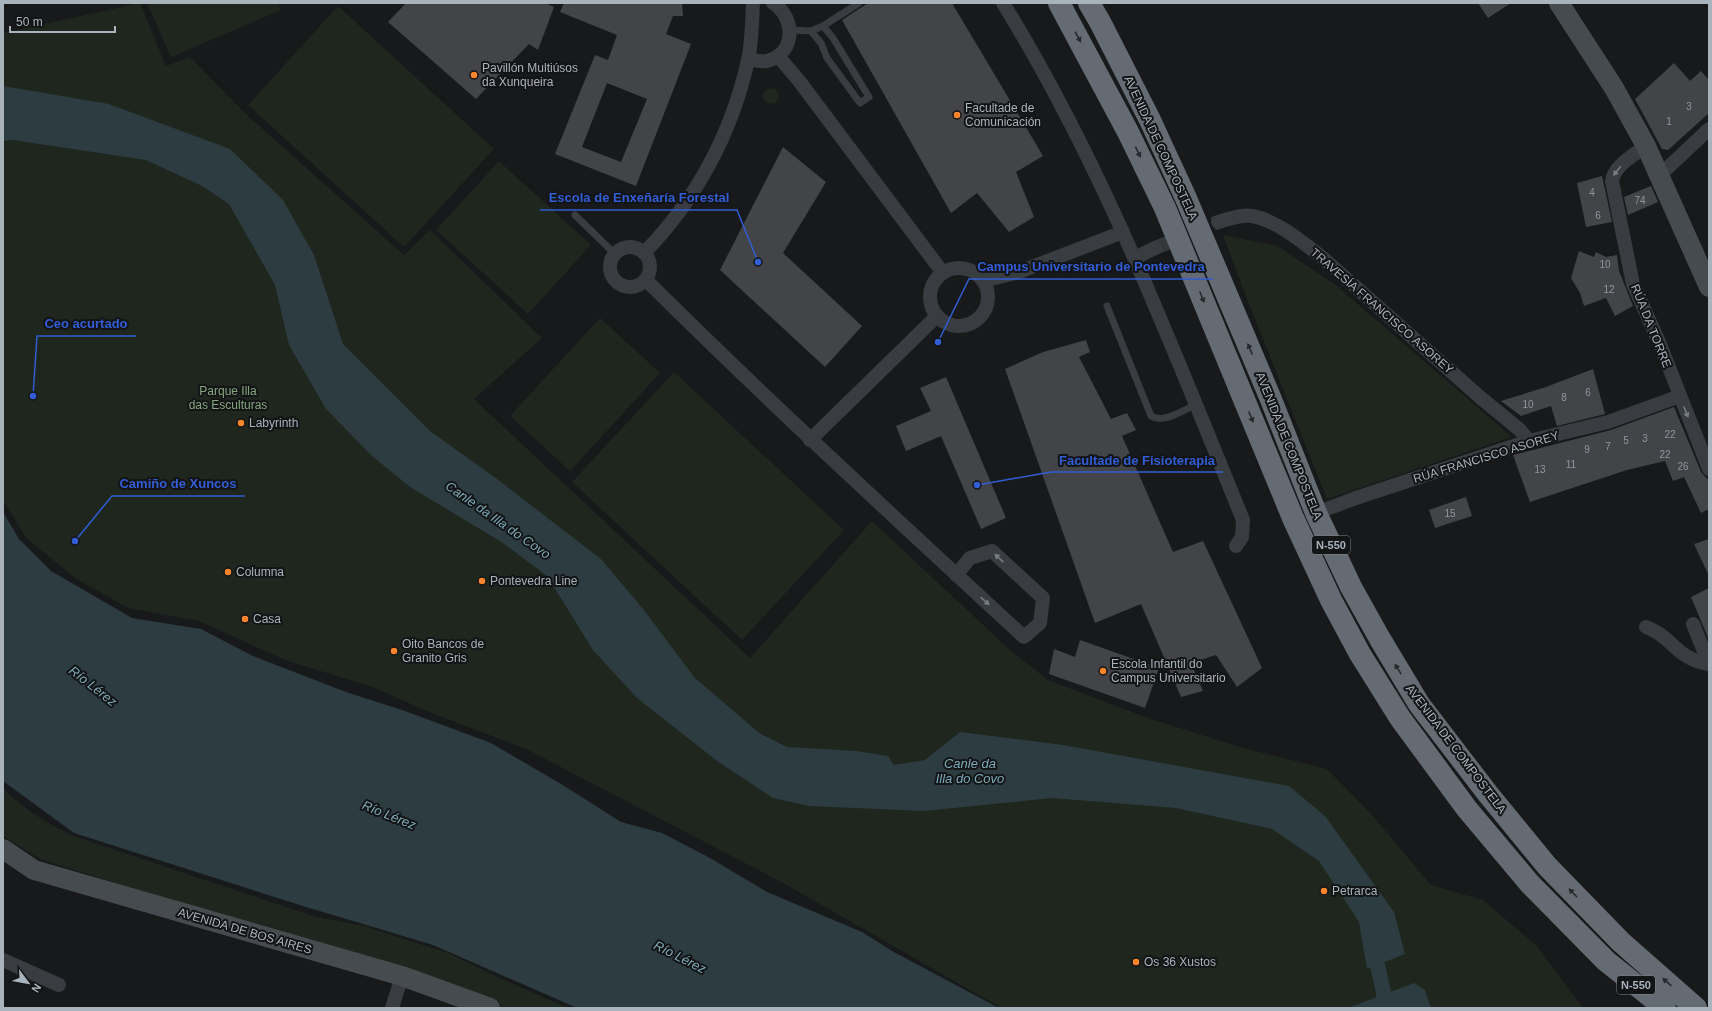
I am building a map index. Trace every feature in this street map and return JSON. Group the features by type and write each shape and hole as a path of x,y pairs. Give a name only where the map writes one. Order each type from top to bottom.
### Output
{"highway":[{"name":"AVENIDA DE COMPOSTELA","path":"1059,3 1128,132 1165,208 1293,518 1331,600 1360,654 1400,718 1467,809 1530,884 1606,961 1665,1008"},
{"name":"AVENIDA DE COMPOSTELA","path":"1089,3 1146,113 1185,196 1270,397 1316,513 1351,587 1419,704 1488,794 1547,866 1621,942 1696,1008"}],"street":[{"path":"644,253 666,231 690,198 730,122 739,95 748,59 753,3"},
{"path":"1003,3 1073,127 1135,258 1243,520 1242,537 1236,546"},
{"path":"1559,3 1614,88 1646,146 1709,287"},
{"path":"748,59 761,62 768,60 778,56 788,43 790,30 789,21 780,4"},
{"path":"778,56 800,82 943,273"},
{"path":"1660,175 1709,129"},
{"name":"RÚA DA TORRE","path":"1646,146 1617,168 1613,174 1612,181 1633,284 1709,469"},
{"name":"TRAVESÍA FRANCISCO ASOREY","path":"1218,222 1240,216 1252,216 1285,231 1304,244 1324,259 1481,398 1520,430 1529,441"},
{"path":"982,282 1020,272 1123,232"},
{"path":"626,248 639,249 644,253 650,263 649,275 646,280 636,286 624,286 619,284 611,274 610,267 615,254 626,248"},
{"path":"1135,258 1155,248"},
{"path":"960,268 969,270 977,275 982,282 986,290 987,300 985,309 980,317 972,323 958,326 944,322 937,316 931,303 931,288 943,273 960,268"},
{"path":"646,280 810,440 956,575 1024,636 1040,624 1043,598 992,551 970,558 956,575"},
{"path":"810,440 937,316"},
{"name":"RÚA FRANCISCO ASOREY","path":"1316,513 1356,498 1529,441 1608,422 1680,396"},
{"path":"1693,624 1709,664"},
{"path":"1646,627 1657,632 1692,661 1709,664"},
{"name":"AVENIDA DE BOS AIRES","path":"3,849 34,870 402,976 490,1008"},
{"path":"3,960 59,985"},
{"path":"392,1008 402,976"}],"lane":[{"path":"790,30 811,31 823,26 859,3"},
{"path":"811,31 821,43 827,58 860,103 869,97 833,38 823,26"},
{"path":"575,215 615,254"},
{"path":"1107,306 1151,416 1156,419 1162,419 1195,405"}],"green space":[{"name":"Parque Illa das Esculturas","path":"140,3 166,66 190,57 247,115 404,255 430,230 542,338 474,399 750,658 872,521 1011,651 1048,680 1148,718 1243,748 1327,769 1373,816 1431,885 1483,900 1537,946 1583,1008 1001,1008 785,884 528,750 434,714 372,687 285,660 199,621 128,608 75,578 26,538 3,500 3,33"},
{"path":"147,3 278,3 281,10 171,57"},
{"path":"338,6 494,149 404,247 248,105"},
{"path":"768,88 774,88 779,93 777,102 774,104 768,104 763,99 763,93"},
{"path":"499,161 591,245 528,314 436,230"},
{"path":"1223,235 1278,246 1337,286 1512,437 1327,499"},
{"path":"600,318 660,373 570,471 510,416"},
{"path":"674,372 844,530 742,640 572,482"},
{"path":"3,788 18,802 35,814 71,835 316,917 361,925 448,953 568,1008 504,1008 487,1000 40,859 3,836"}],"water":[{"name":"Canle da Illa do Covo","path":"3,86 109,104 230,149 283,200 314,255 343,344 430,431 497,479 601,559 644,610 694,677 759,733 787,747 856,751 888,756 894,765 925,760 960,732 1063,745 1289,786 1325,816 1394,912 1405,954 1367,969 1359,922 1319,861 1272,829 1176,808 1052,798 924,811 809,806 773,798 717,761 637,698 593,650 547,576 503,543 410,487 371,455 326,409 289,345 275,285 229,204 202,186 146,160 13,140 3,141"},
{"name":"Río Lérez","path":"3,512 19,539 51,571 132,618 201,629 253,656 346,692 405,711 491,743 561,784 621,822 662,833 710,858 767,892 862,932 892,951 999,1008 577,1008 433,945 306,907 74,833 3,781"},
{"path":"1414,983 1425,990 1431,1008 1348,1008"}],"building":[{"name":"Pavillón Multiúsos da Xunqueira","path":"406,3 545,3 554,7 538,50 529,44 476,99 388,22"},
{"path":"564,3 682,3 683,16 673,16 666,34 691,44 636,186 555,154 595,55 608,60 617,35 560,12","holes":["607,83 647,99 621,162 582,147"]},
{"name":"Facultade de Comunicación","path":"868,3 952,3 1043,156 1016,172 1034,217 1009,232 977,193 951,213 842,20"},
{"path":"1478,3 1511,3 1488,18"},
{"path":"1674,63 1690,81 1701,71 1709,80 1709,113 1668,150 1662,149 1635,99"},
{"path":"783,147 826,182 783,253 862,326 825,367 720,270"},
{"path":"1602,176 1612,222 1586,227 1577,183"},
{"path":"1651,186 1658,202 1628,215 1624,197"},
{"path":"1579,251 1594,257 1596,252 1606,257 1617,255 1619,271 1633,306 1615,316 1606,298 1584,306 1580,293 1571,278"},
{"path":"1086,340 1090,352 1079,357 1111,419 1127,413 1136,430 1122,436 1173,552 1203,541 1262,668 1237,687 1216,655 1191,663 1203,691 1181,697 1141,604 1095,623 1005,369 1043,352"},
{"path":"1593,369 1605,414 1557,426 1551,406 1521,416 1501,401 1546,387"},
{"path":"946,377 1006,518 981,529 941,436 906,451 896,426 931,411 920,388"},
{"path":"1674,407 1701,472 1709,481 1709,509 1701,513 1684,477 1673,481 1665,461 1627,470 1530,502 1513,455 1611,430"},
{"path":"1466,497 1472,516 1435,528 1429,510"},
{"path":"1709,539 1709,576 1694,544"},
{"path":"1709,588 1709,640 1691,597"},
{"name":"Escola Infantil do Campus Universitario","path":"1080,640 1159,668 1145,708 1049,674 1054,649 1075,657"}],"waterway":[{"name":"Canle da Illa do Covo","path":"1373,946 1384,994 1381,1008"}],"tunnel":[{"path":"1155,248 1218,222"}],"place":[{"name":"Pavillón Multiúsos da Xunqueira","path":"474,75"},
{"name":"Facultade de Comunicación","path":"957,115"},
{"name":"Escola de Enxeñaría Forestal","path":"758,262"},
{"name":"Campus Universitario de Pontevedra","path":"938,342"},
{"name":"Ceo acurtado","path":"33,396"},
{"name":"Labyrinth","path":"241,423"},
{"name":"Facultade de Fisioterapia","path":"977,485"},
{"name":"Camiño de Xuncos","path":"75,541"},
{"name":"Columna","path":"228,572"},
{"name":"Pontevedra Line","path":"482,581"},
{"name":"Casa","path":"245,619"},
{"name":"Oito Bancos de Granito Gris","path":"394,651"},
{"name":"Escola Infantil do Campus Universitario","path":"1103,671"},
{"name":"Petrarca","path":"1324,891"},
{"name":"Os 36 Xustos","path":"1136,962"}]}
